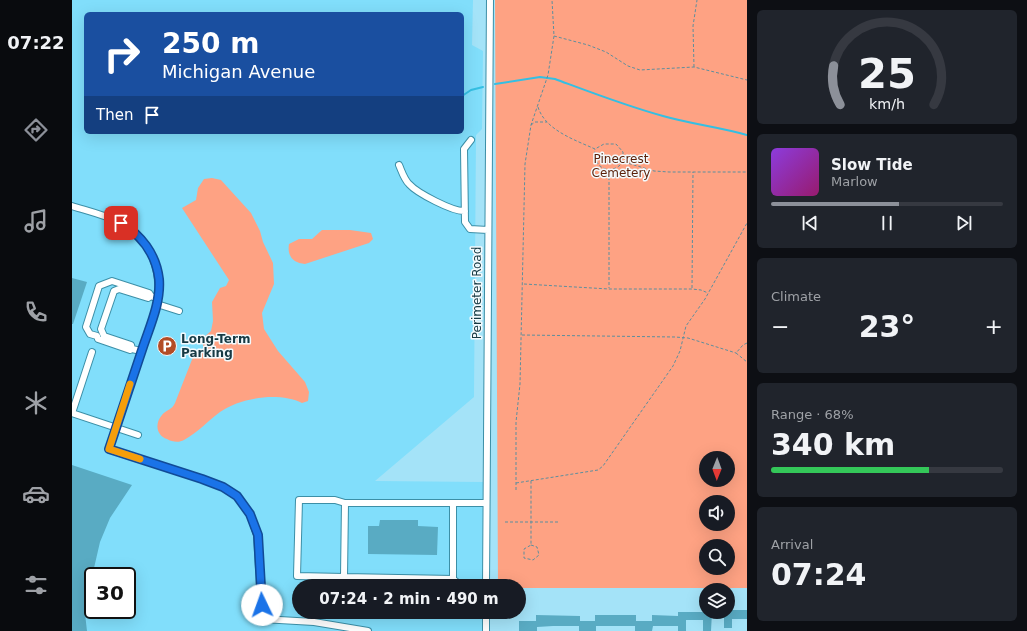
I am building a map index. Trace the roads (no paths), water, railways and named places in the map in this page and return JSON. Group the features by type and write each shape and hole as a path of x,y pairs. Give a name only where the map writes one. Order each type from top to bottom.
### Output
{"street":[{"name":"Perimeter Road","path":"486,579 490,0"},
{"path":"471,140 464,149 465,222 470,229 488,230"},
{"path":"399,165 405,178 415,189 453,210 465,211"},
{"path":"72,206 112,219 137,234 148,248 156,264 159,278 157,301 109,449 202,479 223,487 237,496 250,514 258,535 262,619 314,622 368,631"},
{"path":"141,351 130,350 98,339 97,336 86,331 99,286 112,282 149,293 157,301 179,311"},
{"path":"132,349 131,345 104,336 102,333 101,329 114,291 119,289 148,298 151,296"},
{"path":"92,352 72,414 138,435"},
{"path":"453,504 453,579 297,576 299,500 335,500 345,503 486,503"},
{"path":"344,577 345,503"},
{"path":"486,619 486,631"}],"waterway":[{"path":"495,84 540,77 555,79 608,99 649,112 747,135"},
{"path":"464,95 471,90 483,87"}],"place":[{"name":"Long-Term Parking","path":"167,346"}],"park label":[{"name":"Pinecrest Cemetery","path":"621,166"}]}
